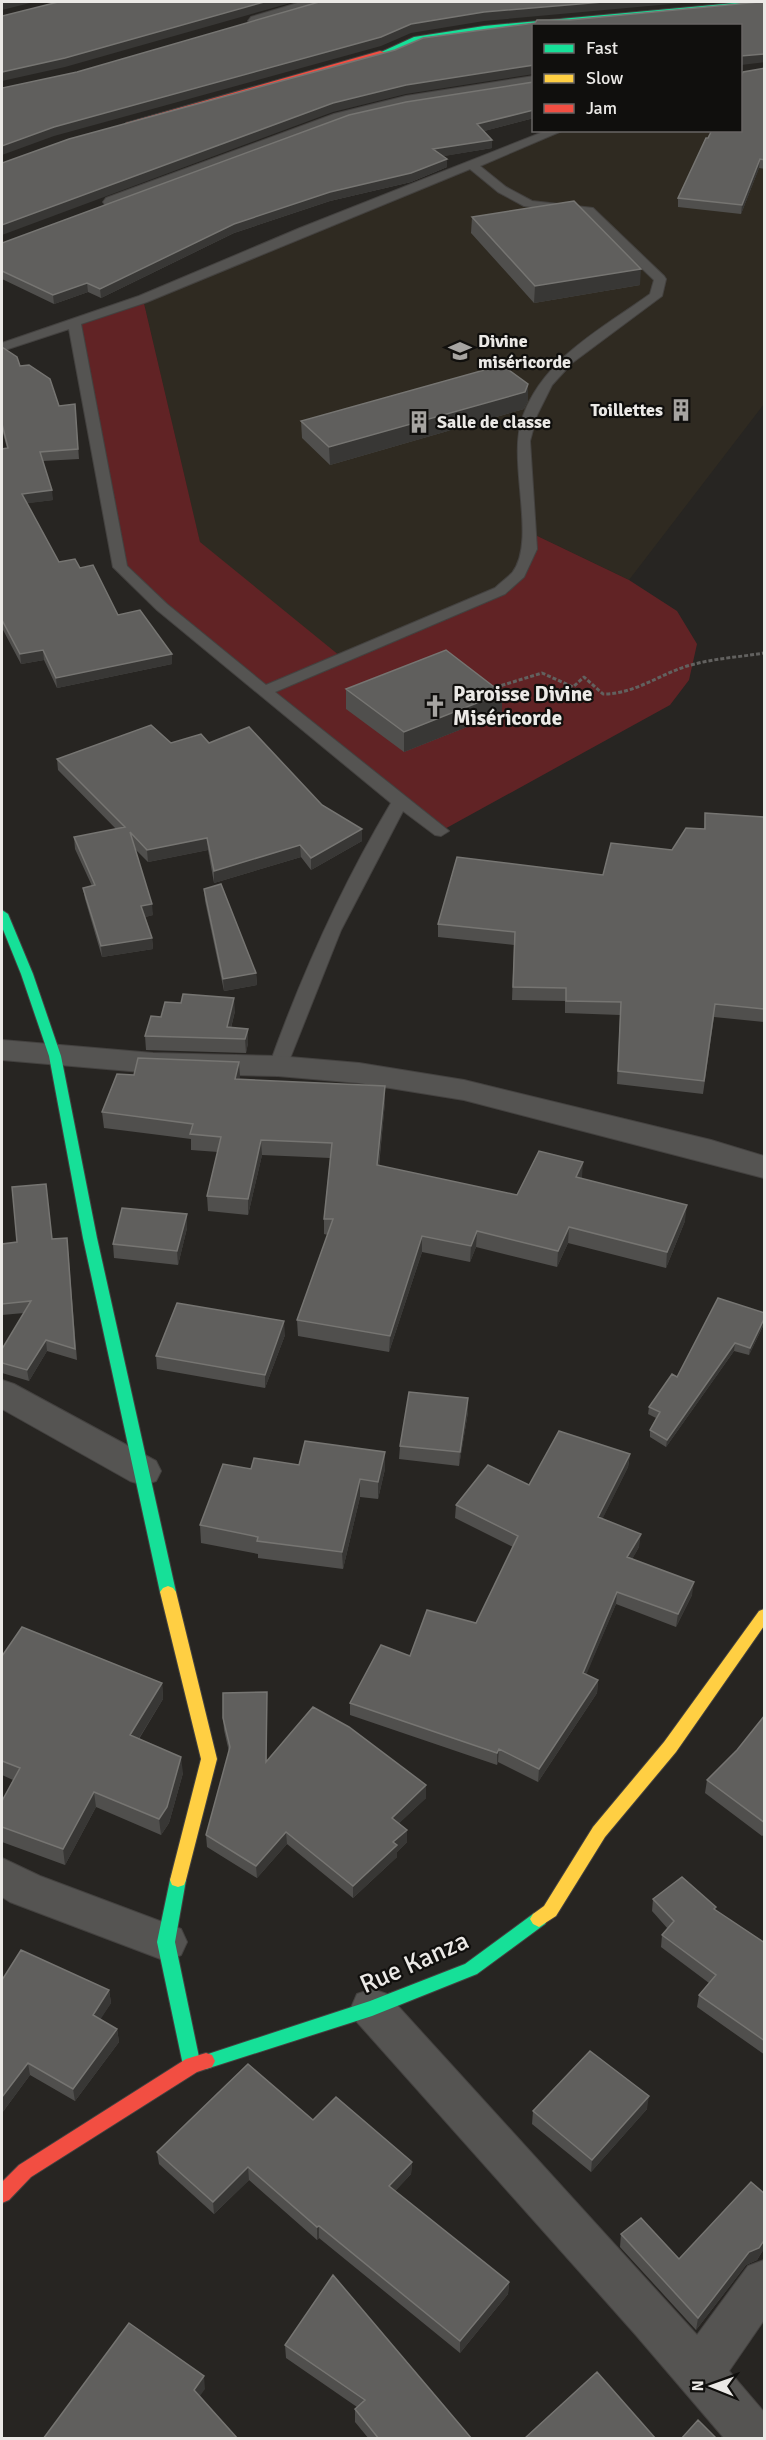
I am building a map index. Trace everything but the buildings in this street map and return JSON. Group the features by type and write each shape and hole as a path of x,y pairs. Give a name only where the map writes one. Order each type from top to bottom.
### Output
{"street":[{"path":"241,25 318,2"},
{"path":"119,126 388,52 417,39 484,28 765,2"},
{"path":"91,210 341,118 406,102 532,82"},
{"path":"2,914 27,974 55,1056 90,1238 183,1658 209,1759 186,1842 166,1942 192,2065"},
{"path":"2,1050 153,1063 278,1066 359,1073 464,1090 711,1151 765,1167"},
{"path":"2,1394 143,1471"},
{"name":"Rue Kanza","path":"2,2194 24,2171 192,2065 372,2008 471,1969 550,1911 599,1832 670,1747 765,1616"},
{"path":"2,1876 25,1889 166,1942"},
{"path":"372,2008 699,2372 756,2439"},
{"path":"699,2372 765,2282"}],"lane":[{"path":"2,346 143,299 554,132"},
{"path":"265,691 340,657 500,591 519,574 530,549 522,441 530,415 546,384 567,360 656,296 660,279 589,211 577,207 539,206 517,200 491,182 471,164"},
{"path":"74,323 120,567 162,607 400,802 441,831"},
{"path":"278,1066 305,989 340,908 370,850 400,802"}],"path":[{"path":"489,690 542,673 573,687 584,677 603,694 618,694 652,683 693,664 765,653"}],"shaded area":[{"name":"Divine miséricorde","path":"764,115 764,404 629,580 529,532 530,549 500,591 340,657 200,543 143,299 557,132 742,132 742,129"},
{"path":"143,299 200,542 340,656 500,591 519,574 529,532 629,580 677,611 697,644 689,680 670,705 441,831 120,567 74,323"}],"traffic: fast":[{"path":"383,53 417,39 484,28 764,2"},
{"path":"2,914 27,974 55,1056 90,1238 168,1592"},
{"path":"178,1880 166,1942 192,2065"},
{"path":"206,2061 372,2008 471,1969 539,1919"}],"traffic: slow":[{"path":"168,1592 209,1759 178,1880"},
{"path":"539,1919 550,1911 599,1832 670,1747 764,1615"}],"traffic: jam":[{"path":"130,123 383,53"},
{"path":"2,2194 25,2171 192,2065 206,2061"}],"place":[{"name":"Divine miséricorde","path":"460,351"},
{"name":"Toillettes","path":"681,410"},
{"name":"Salle de classe","path":"419,422"},
{"name":"Paroisse Divine Miséricorde","path":"435,706"}]}
